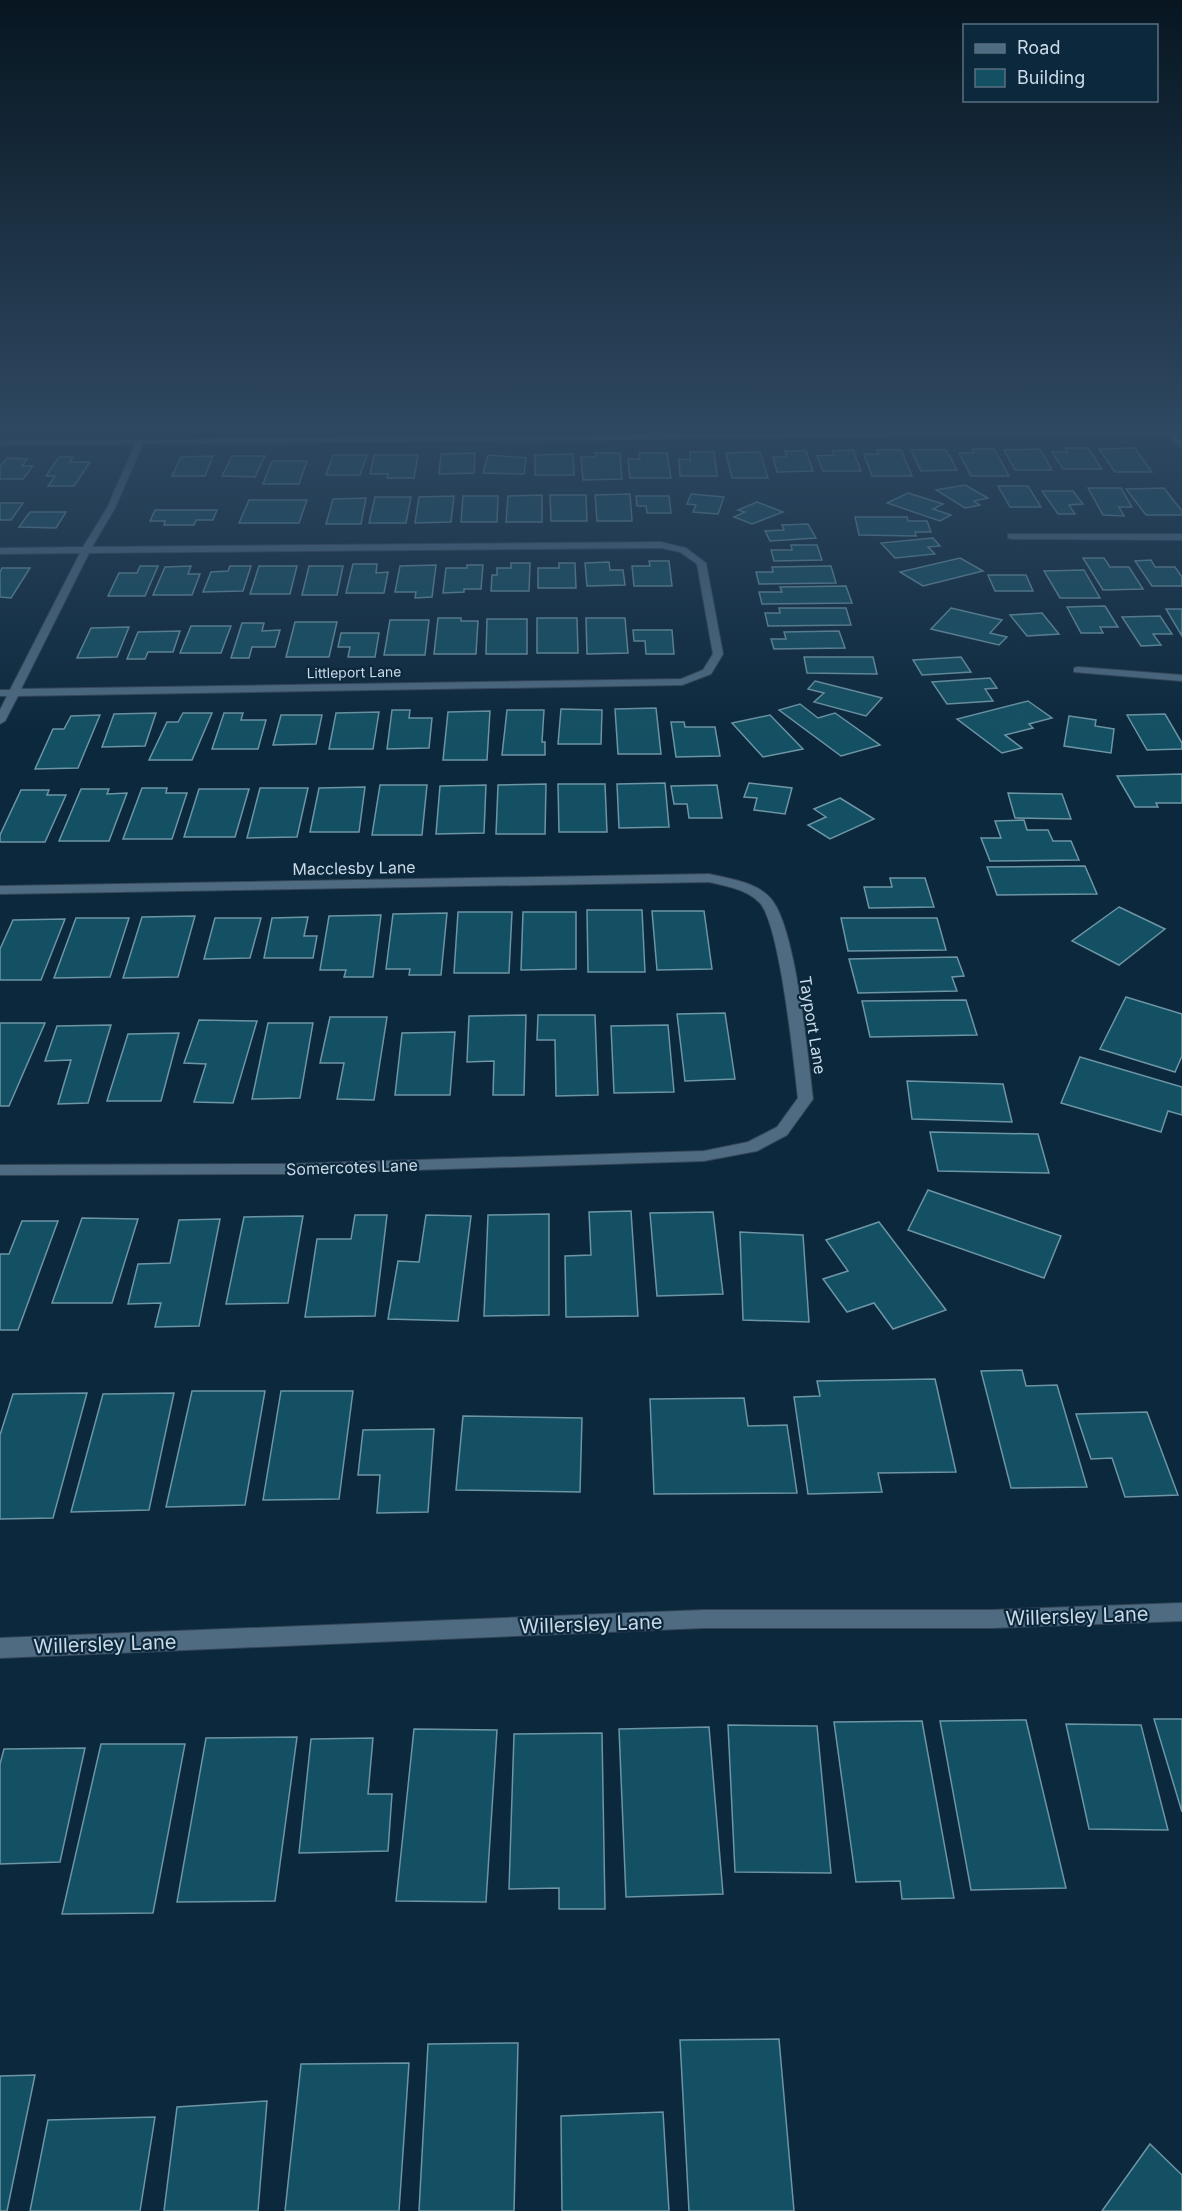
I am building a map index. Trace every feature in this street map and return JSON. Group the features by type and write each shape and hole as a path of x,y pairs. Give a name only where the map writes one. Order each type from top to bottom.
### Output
{"street":[{"path":"0,721 98,530"},
{"path":"1011,536 1182,537"},
{"name":"Littleport Lane","path":"0,693 682,682 707,672 718,654 701,563 683,550 662,545 86,551"},
{"path":"0,551 86,551"},
{"path":"1078,670 1182,678"},
{"name":"Macclesby Lane","path":"0,890 710,878"},
{"name":"Tayport Lane","path":"704,1156 752,1147 782,1131 806,1099 780,933 769,904 747,887 710,878"},
{"name":"Somercotes Lane","path":"0,1170 289,1169 704,1156"},
{"name":"Willersley Lane","path":"0,1648 704,1619 992,1619 1182,1612"}],"building":[{"path":"812,530 816,538 770,541 765,531"},
{"path":"858,530 930,530 931,532 915,532 916,536 859,535"},
{"path":"933,538 940,546 928,547 935,554 895,558 881,543"},
{"path":"791,545 817,545 822,560 774,561 771,550 792,550"},
{"path":"960,558 983,571 923,586 900,572"},
{"path":"1083,558 1104,558 1110,567 1129,567 1143,589 1103,590"},
{"path":"1151,560 1155,567 1175,567 1182,577 1182,586 1152,586 1135,561"},
{"path":"649,561 669,561 672,586 634,586 632,566 650,566"},
{"path":"609,562 610,570 623,570 625,585 587,586 585,563"},
{"path":"511,563 530,563 529,591 491,591 492,575 497,575 497,568 511,568"},
{"path":"559,563 575,563 576,588 538,588 538,568 559,568"},
{"path":"353,564 377,564 376,573 388,572 384,593 346,593"},
{"path":"436,565 432,597 415,598 416,592 395,592 400,566"},
{"path":"467,565 483,565 481,589 443,593 446,568 467,568"},
{"path":"140,566 158,566 145,596 108,596 119,573 137,573"},
{"path":"191,566 188,574 200,574 192,595 153,595 165,567"},
{"path":"230,566 251,566 243,591 203,592 211,572 228,571"},
{"path":"259,566 297,566 290,594 250,594"},
{"path":"309,566 343,566 337,595 302,595"},
{"path":"831,566 836,583 759,584 756,572 773,572 772,567"},
{"path":"2,568 30,568 11,598 0,597"},
{"path":"1084,570 1100,598 1060,598 1044,571"},
{"path":"988,575 1026,575 1033,591 995,591"},
{"path":"846,586 852,603 762,604 759,592 782,592 780,587"},
{"path":"1105,606 1118,627 1100,627 1103,633 1081,633 1067,607"},
{"path":"779,608 846,608 851,625 768,626 765,613 780,613"},
{"path":"951,608 1002,620 990,633 1007,637 999,645 931,629"},
{"path":"1166,609 1182,609 1182,636"},
{"path":"1042,613 1059,634 1027,636 1010,615"},
{"path":"1160,616 1172,634 1153,634 1161,645 1141,646 1122,617"},
{"path":"438,618 478,621 476,654 434,654"},
{"path":"537,618 577,618 578,653 537,653"},
{"path":"586,618 625,618 628,653 587,654"},
{"path":"487,619 527,619 527,654 486,654"},
{"path":"390,620 429,620 425,655 384,655"},
{"path":"295,622 337,622 329,657 286,657"},
{"path":"242,623 264,623 262,631 280,630 275,647 252,647 249,658 231,658"},
{"path":"191,626 231,626 221,653 180,653"},
{"path":"129,627 117,657 77,658 91,628"},
{"path":"633,630 672,630 674,654 646,654 645,641 634,641"},
{"path":"180,631 173,652 148,652 145,659 127,659 138,632"},
{"path":"839,631 845,648 774,649 771,639 786,639 784,632"},
{"path":"341,633 379,633 375,657 348,657 350,647 338,647"},
{"path":"804,657 873,657 877,674 807,673"},
{"path":"961,657 971,672 922,675 913,660"},
{"path":"990,678 997,688 985,689 993,701 947,704 932,682"},
{"path":"815,681 882,698 866,716 814,702 824,693 808,689"},
{"path":"1028,701 1052,718 1029,724 1033,728 1005,735 1022,748 1002,753 957,719"},
{"path":"800,704 818,718 835,713 880,745 841,756 779,710"},
{"path":"656,708 661,754 618,754 615,709"},
{"path":"561,709 602,710 601,744 558,744"},
{"path":"392,710 410,710 409,718 432,718 429,748 387,749"},
{"path":"507,710 544,710 542,742 545,742 545,755 502,755"},
{"path":"490,711 487,760 443,760 448,712"},
{"path":"379,712 373,749 329,749 336,713"},
{"path":"156,713 145,746 102,747 114,714"},
{"path":"183,713 212,713 192,760 149,760 167,722 178,722"},
{"path":"224,713 243,713 241,720 266,720 258,749 212,749"},
{"path":"1165,714 1182,743 1182,749 1147,750 1127,715"},
{"path":"100,715 78,768 35,769 53,729 64,729 71,716"},
{"path":"281,715 322,715 316,744 273,745"},
{"path":"770,715 803,749 763,757 732,723"},
{"path":"1069,716 1096,720 1095,726 1114,729 1111,753 1064,746"},
{"path":"671,722 684,722 685,727 715,727 720,756 676,757"},
{"path":"1182,774 1182,803 1156,803 1158,807 1135,807 1117,776"},
{"path":"665,783 669,827 619,828 617,784"},
{"path":"749,783 792,788 785,814 754,810 757,798 744,797"},
{"path":"546,784 545,834 496,834 498,785"},
{"path":"558,784 605,784 607,832 559,832"},
{"path":"380,785 427,785 422,835 372,835"},
{"path":"486,785 484,833 436,834 440,786"},
{"path":"717,785 722,818 689,818 687,804 674,804 671,786"},
{"path":"365,787 359,832 310,832 319,788"},
{"path":"142,788 167,788 166,793 187,793 172,839 123,839"},
{"path":"260,788 308,788 297,837 247,838"},
{"path":"81,789 109,789 107,794 127,793 109,841 59,841"},
{"path":"199,789 249,789 235,837 184,837"},
{"path":"21,790 49,790 47,795 66,795 45,842 0,842 0,835"},
{"path":"1008,793 1062,794 1071,819 1015,818"},
{"path":"840,798 874,819 830,839 808,825 826,817 814,809"},
{"path":"1024,820 1027,830 1048,830 1053,841 1071,841 1079,860 990,861 981,838 1001,838 995,821"},
{"path":"1085,866 1097,894 997,895 987,867"},
{"path":"890,878 925,878 934,907 869,908 864,887 892,887"},
{"path":"1119,907 1165,929 1119,965 1072,941"},
{"path":"587,910 642,910 645,972 588,972"},
{"path":"652,911 704,911 712,969 657,970"},
{"path":"458,912 512,912 509,973 454,973"},
{"path":"523,912 576,912 576,969 521,970"},
{"path":"447,913 441,975 409,975 410,969 386,969 393,914"},
{"path":"381,915 373,977 344,977 346,970 320,970 329,916"},
{"path":"195,916 178,977 123,978 142,917"},
{"path":"308,917 304,936 317,936 313,958 264,958 272,918"},
{"path":"76,918 129,918 110,977 54,978"},
{"path":"215,918 261,918 250,958 204,959"},
{"path":"841,918 937,918 946,950 848,951"},
{"path":"65,919 41,980 0,980 0,949 13,920"},
{"path":"957,957 964,976 952,977 957,991 858,993 849,959"},
{"path":"1126,997 1182,1014 1182,1056 1175,1072 1100,1049"},
{"path":"966,1000 977,1035 870,1037 862,1001"},
{"path":"725,1013 735,1079 685,1081 677,1014"},
{"path":"526,1015 524,1095 493,1095 494,1061 467,1062 469,1016"},
{"path":"538,1015 595,1015 598,1095 556,1096 555,1040 537,1040"},
{"path":"330,1017 387,1017 374,1100 337,1099 344,1063 320,1063"},
{"path":"199,1020 257,1021 233,1103 194,1102 206,1064 184,1063"},
{"path":"0,1023 45,1023 9,1106 0,1106"},
{"path":"268,1023 313,1023 300,1098 252,1099"},
{"path":"111,1025 88,1103 58,1104 71,1060 45,1061 57,1026"},
{"path":"668,1025 674,1092 614,1093 611,1026"},
{"path":"455,1032 450,1095 395,1095 402,1033"},
{"path":"179,1033 161,1101 107,1101 128,1034"},
{"path":"1080,1057 1182,1087 1182,1115 1168,1111 1161,1132 1061,1103"},
{"path":"907,1081 1003,1084 1012,1122 912,1119"},
{"path":"930,1132 1038,1134 1049,1173 938,1171"},
{"path":"928,1190 1061,1236 1044,1278 908,1230"},
{"path":"631,1211 638,1316 566,1317 565,1256 591,1255 589,1212"},
{"path":"713,1212 723,1294 657,1296 650,1213"},
{"path":"549,1214 549,1315 484,1316 488,1215"},
{"path":"355,1215 387,1215 375,1316 305,1317 317,1239 351,1239"},
{"path":"426,1215 471,1216 458,1321 388,1319 398,1261 419,1262"},
{"path":"303,1216 288,1303 226,1304 244,1217"},
{"path":"82,1218 138,1219 112,1303 52,1303"},
{"path":"220,1219 199,1326 155,1327 161,1303 128,1304 138,1264 170,1263 179,1220"},
{"path":"22,1221 58,1221 18,1330 0,1330 0,1254 9,1254"},
{"path":"879,1222 946,1310 893,1329 874,1303 847,1312 823,1279 848,1271 826,1240"},
{"path":"740,1232 803,1235 809,1322 743,1320"},
{"path":"1022,1370 1026,1386 1057,1385 1087,1487 1011,1488 981,1371"},
{"path":"935,1379 956,1472 878,1473 882,1492 808,1494 794,1397 820,1396 817,1381"},
{"path":"192,1391 265,1391 245,1505 166,1507"},
{"path":"281,1391 353,1391 339,1499 263,1500"},
{"path":"87,1393 53,1518 0,1519 0,1435 13,1394"},
{"path":"174,1393 149,1510 71,1512 103,1394"},
{"path":"744,1398 748,1426 787,1425 797,1493 654,1494 650,1399"},
{"path":"1147,1412 1178,1495 1125,1497 1112,1458 1091,1459 1076,1414"},
{"path":"463,1416 582,1418 580,1492 456,1490"},
{"path":"434,1429 428,1512 377,1513 380,1475 358,1475 363,1430"},
{"path":"1154,1719 1182,1719 1182,1812"},
{"path":"1026,1720 1066,1888 971,1890 940,1721"},
{"path":"922,1721 954,1898 902,1899 900,1881 856,1882 834,1722"},
{"path":"1066,1724 1141,1725 1168,1830 1089,1829"},
{"path":"728,1725 817,1726 831,1873 735,1872"},
{"path":"709,1727 723,1894 626,1897 619,1729"},
{"path":"414,1729 497,1730 486,1902 396,1901"},
{"path":"602,1733 605,1909 559,1909 559,1888 509,1889 514,1734"},
{"path":"297,1737 275,1901 177,1902 206,1738"},
{"path":"373,1738 368,1794 392,1794 388,1851 299,1853 311,1739"},
{"path":"101,1744 185,1744 153,1913 62,1914"},
{"path":"85,1748 60,1862 0,1864 0,1764 4,1749"},
{"path":"779,2039 794,2211 689,2211 680,2040"},
{"path":"518,2043 514,2211 419,2211 428,2044"},
{"path":"409,2063 399,2211 285,2211 301,2064"},
{"path":"35,2075 7,2211 0,2211 0,2076"},
{"path":"267,2101 258,2211 164,2211 177,2107"},
{"path":"663,2112 669,2211 562,2211 561,2116"},
{"path":"155,2117 140,2211 30,2211 48,2120"},
{"path":"1150,2144 1182,2175 1182,2211 1102,2211"}]}
